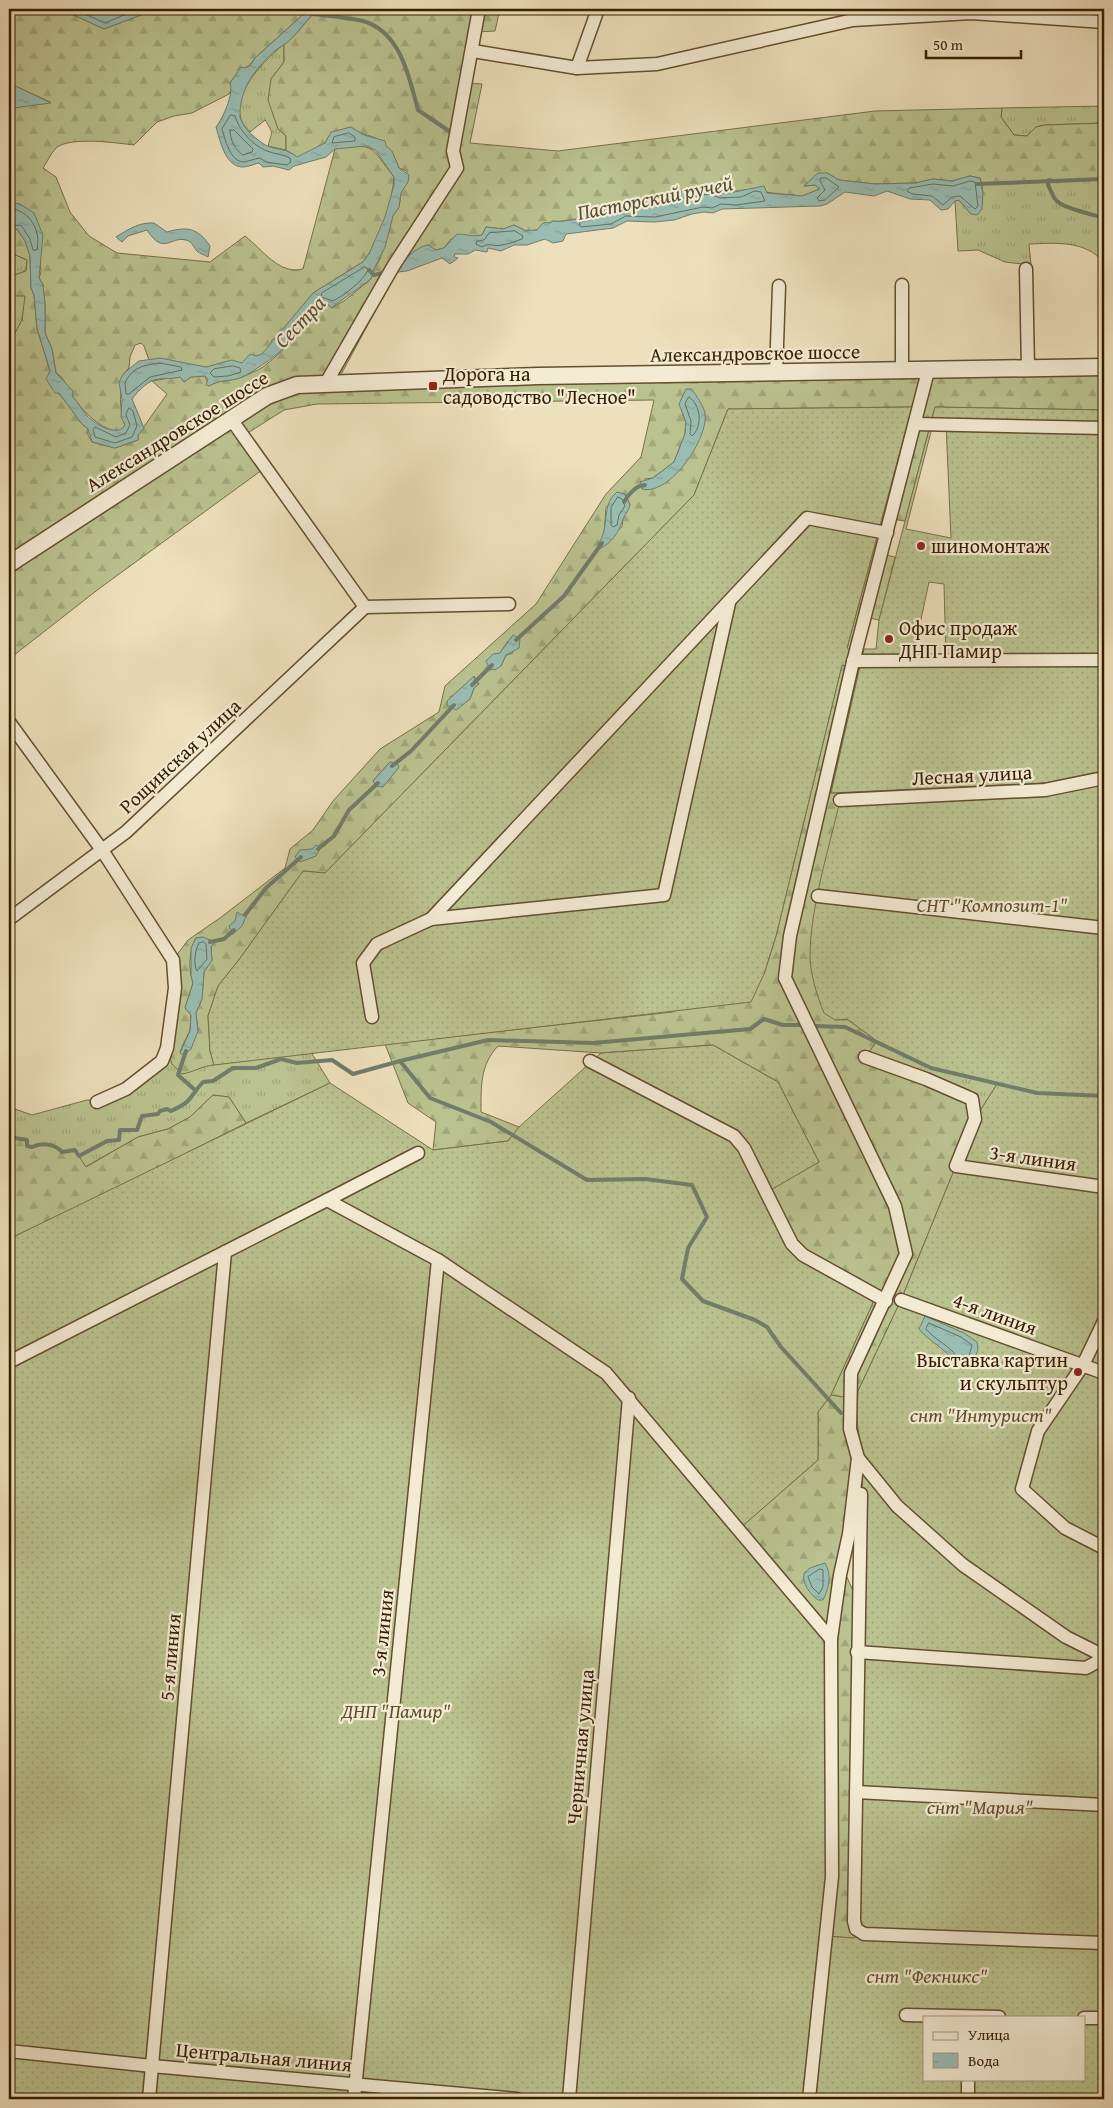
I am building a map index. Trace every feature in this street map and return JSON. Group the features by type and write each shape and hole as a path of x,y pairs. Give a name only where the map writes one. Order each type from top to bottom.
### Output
{"street":[{"path":"326,383 391,270 457,168 453,151 480,9"},
{"path":"577,68 598,9"},
{"path":"473,51 577,68 657,64 853,20 971,14 1104,22"},
{"path":"1026,269 1028,368"},
{"path":"902,285 902,372"},
{"path":"776,374 779,286"},
{"name":"Александровское шоссе","path":"9,564 231,419 282,389 326,383 538,376 902,372 1104,367"},
{"path":"928,371 916,424 853,661 790,936 785,978 895,1206 906,1254 886,1301 851,1373 850,1429 860,1461 854,1921 858,1931 864,1934 1104,1943"},
{"path":"231,419 365,607 509,604"},
{"path":"916,424 1104,428"},
{"path":"431,919 807,518 887,533"},
{"path":"372,1017 363,963 378,944 431,919 664,895 730,602"},
{"name":"Рощинская улица","path":"9,919 126,832 365,607"},
{"path":"853,661 1104,660"},
{"path":"9,722 102,850 173,960 175,988 167,1048 162,1061 126,1089 97,1102"},
{"name":"Лесная улица","path":"840,800 1045,790 1104,778"},
{"path":"818,896 1104,928"},
{"name":"3-я линия","path":"865,1057 926,1079 972,1099 975,1119 956,1166 1104,1187"},
{"path":"590,1061 734,1136 744,1148 792,1244 803,1255 886,1301"},
{"path":"9,1362 418,1153"},
{"path":"327,1200 438,1260 606,1373 831,1639"},
{"name":"5-я линия","path":"149,2099 225,1252"},
{"name":"3-я линия","path":"354,2099 438,1260"},
{"name":"4-я линия","path":"901,1300 1104,1373"},
{"path":"1104,1322 1083,1365 1038,1431 1022,1489 1066,1528 1104,1548"},
{"name":"Черничная улица","path":"569,2099 628,1398"},
{"path":"809,2099 832,1877 831,1639 860,1461"},
{"path":"860,1461 897,1506 963,1565 1066,1637 1104,1657"},
{"path":"857,1652 1086,1668 1104,1657"},
{"path":"856,1792 1104,1805"},
{"path":"906,2015 938,2016"},
{"path":"1086,2018 1104,2018"},
{"name":"Центральная линия","path":"9,2051 517,2099"},
{"path":"968,2080 968,2099"}],"green space":[{"path":"9,9 61,9 104,29 141,15 144,9 309,9 237,75 230,83 232,88 229,94 192,113 174,116 157,122 134,145 82,141 63,144 54,150 43,168 56,177 70,212 89,236 117,253 210,262 245,236 279,265 294,270 303,269 335,149 358,146 371,149 394,177 391,199 380,233 363,262 313,293 283,332 272,340 270,347 262,354 242,364 227,361 204,367 163,359 149,360 144,346 141,343 135,345 130,357 129,368 125,373 121,387 121,404 125,425 123,429 117,432 103,426 86,413 56,373 52,349 45,333 43,285 39,278 41,272 40,262 20,204 9,203 9,106 13,108 50,102 9,83"},
{"path":"318,9 500,9 495,31 476,32 466,83 482,84 470,143 558,151 875,111 1002,108 1001,117 1014,135 1027,136 1036,127 1045,125 1104,123 1104,179 982,184 980,178 970,176 952,181 933,179 916,183 875,184 839,180 827,173 804,186 815,185 820,189 802,196 744,190 720,193 711,189 678,194 661,194 653,200 630,202 618,206 606,204 594,215 553,221 537,230 526,231 514,225 503,229 486,227 482,235 451,239 444,248 436,250 428,245 414,251 400,265 337,382 1104,367 1104,410 935,407 905,521 891,519 852,666 860,667 831,793 1044,783 1104,770 1104,779 835,1020 847,1019 877,1041 865,1057 972,1099 975,1119 901,1300 858,1391 856,1413 861,1446 842,1566 858,1602 864,1934 853,1938 825,1936 739,1529 818,1460 818,1412 831,1395 849,1398 851,1373 885,1301 803,1255 764,1193 819,1162 778,1082 713,1045 601,1053 498,1046 492,1053 485,1069 482,1085 481,1112 519,1127 508,1141 433,1150 436,1122 408,1103 385,1044 673,1012 764,974 776,936 842,665 847,666 847,648 912,407 728,409 694,495 325,873 303,871 218,986 208,1016 210,1051 214,1065 190,1072 182,1074 172,1064 167,1048 173,960 188,940 285,868 290,849 313,830 333,801 380,749 439,712 445,686 536,604 606,494 641,457 654,400 317,404 284,410 243,436 262,470 100,588 9,659 9,334 15,333 22,320 25,296 9,296 9,277 26,271 27,260 9,252 9,231 17,229 25,241 30,256 31,288 34,295 37,329 50,371 47,380 72,409 81,423 88,429 88,435 92,442 115,448 138,440 138,435 167,394 152,381 180,376 184,382 191,377 205,376 209,386 217,382 242,377 263,367 304,329 316,311 318,304 328,304 331,308 344,301 371,279 380,259 393,216 399,207 401,193 405,186 407,171 399,168 386,146 378,139 351,127 331,133 325,143 301,157 297,157 286,150 286,136 278,129 268,100 271,79 284,62 284,44 293,37","holes":["705,413 698,439 683,457 642,489 645,479 653,478 674,462 685,434 686,422 682,414","625,494 630,505 623,517 622,527 598,544 604,536 606,507","508,641 513,653 506,655 501,666 500,653","474,676 479,684 474,688 470,699 456,710 450,697 459,692","390,762 399,767 382,787 373,781","203,937 211,947 212,960 204,972 202,999 196,1013 198,1031 180,1052 190,1030 191,1015 185,1008 193,983 190,972 192,949 196,938"]},
{"path":"284,44 284,62 271,79 286,136 286,150 268,146 271,133 265,120 250,132 243,124 239,109 245,87 268,58"},
{"path":"1104,106 1104,123 1045,125 1036,127 1028,136 1014,135 1001,117 1002,108"},
{"path":"1104,179 1104,263 1088,250 1070,244 1029,244 1031,265 1005,262 978,250 958,251 955,201 959,200 971,214 983,194 982,184"},
{"path":"9,252 27,260 26,271 9,277"},
{"path":"26,295 22,320 15,333 9,334 9,296"},
{"path":"912,407 847,648 851,649 848,666 842,665 776,936 764,974 751,1002 214,1065 210,1051 208,1016 218,986 303,871 325,873 694,495 728,409"},
{"path":"935,407 1104,410 1104,770 1044,783 831,793 864,649 876,649 879,620","holes":["933,424 946,424 951,538 906,529","929,582 944,584 946,661 912,661"]},
{"path":"881,554 895,557 879,620 865,617"},
{"name":"ДНП \"Памир\"","path":"1104,778 1104,2099 9,2099 9,1239 330,1083 433,1150 508,1141 519,1127 601,1053 713,1045 778,1082 819,1162 769,1191 792,1244 876,1296 831,1395 818,1412 818,1460 739,1529 831,1640 826,1936 853,1938 863,1934 858,1931 858,1602 863,1465 856,1413 858,1391 901,1300 975,1119 997,1084 931,1068 877,1041 847,1019 835,1020 824,1013 815,986 811,965 811,939 821,878 840,800 1045,790"},
{"path":"877,1041 931,1068 997,1084 975,1119 865,1057"},
{"path":"167,1048 183,1074 203,1066 311,1052 330,1083 246,1123 229,1097 213,1095 190,1117 168,1129 138,1137 85,1167 77,1154 67,1153 45,1144 32,1147 27,1146 26,1140 9,1137 9,1107 32,1115 87,1100 102,1100 126,1089"},
{"path":"213,1095 229,1097 246,1123 119,1187 9,1239 9,1137 27,1140 27,1146 32,1147 44,1144 56,1147 62,1152 75,1150 86,1167 138,1137 168,1129 190,1117"},
{"path":"876,1296 885,1301 849,1398 831,1395"}],"water":[{"path":"61,9 144,9 141,15 104,29"},
{"name":"Сестра","path":"309,9 318,9 290,40 276,50 262,64 250,79 242,97 240,117 247,130 263,144 290,152 297,157 325,143 331,132 351,127 364,135 385,141 386,146 392,151 399,168 409,175 408,182 401,193 399,207 393,216 385,247 371,279 331,308 328,304 318,304 315,313 299,334 275,356 242,377 217,382 209,386 206,385 208,379 205,376 191,377 184,382 180,377 151,381 140,389 132,399 144,428 138,435 138,440 115,448 92,442 88,429 81,423 59,393 55,393 46,379 50,371 37,328 34,295 31,288 30,256 25,241 17,229 9,231 9,203 20,204 34,213 43,235 39,278 43,285 45,333 52,349 56,373 73,391 72,396 87,416 95,423 112,430 122,429 125,425 121,417 122,399 119,382 124,373 139,361 160,358 206,367 232,360 242,363 250,354 256,356 262,354 313,293 363,262 369,254 385,217 394,185 394,177 381,158 375,150 366,146 335,149 326,157 294,166 289,170 273,166 263,167 259,163 245,167 237,166 232,163 224,152 216,127 225,112 231,88 230,83 241,67 250,66 255,58"},
{"path":"9,83 51,103 13,108 9,106"},
{"path":"818,173 827,173 839,180 875,184 916,183 933,179 952,181 970,176 980,178 983,194 982,209 977,215 971,214 959,200 955,201 948,209 941,210 930,200 910,199 887,191 874,196 845,192 827,204 820,206 722,209 713,213 692,214 674,220 654,222 627,221 613,228 566,234 563,241 553,243 545,239 527,245 514,245 501,251 488,248 487,252 475,250 468,254 455,254 454,257 458,258 450,264 442,258 407,271 398,272 406,259 419,248 428,245 436,250 444,248 457,234 482,235 486,227 503,229 514,225 526,231 537,230 545,223 583,218 594,214 603,205 618,206 636,200 647,201 661,194 678,194 683,191 688,193 711,189 720,193 729,193 764,186 767,193 802,196 820,189 815,185 804,186"},
{"path":"154,223 167,232 186,229 201,235 210,246 208,257 198,252 192,243 186,240 180,239 163,244 153,238 147,230 128,236 122,242 116,237 139,225"},
{"path":"686,389 692,389 705,413 705,424 701,436 686,463 675,475 664,484 653,489 642,489 640,482 653,478 674,462 685,434 686,422 679,404"},
{"path":"617,492 625,494 630,505 614,537 608,544 599,549 598,544 604,531 607,510"},
{"path":"513,635 520,639 519,648 506,655 501,666 495,670 490,669 486,661 493,654 500,653"},
{"path":"474,676 475,681 479,684 474,688 470,699 456,710 447,705 447,701"},
{"path":"390,762 397,763 399,767 383,787 376,786 373,781"},
{"path":"316,845 321,847 316,856 300,862 295,857 300,850 312,849"},
{"path":"237,912 242,915 248,912 242,926 232,935 229,926 235,921"},
{"path":"203,937 215,942 211,947 212,960 204,972 202,999 196,1013 198,1031 191,1049 184,1055 180,1053 190,1031 191,1015 185,1008 193,983 191,976 191,948 196,938"},
{"path":"925,1316 964,1333 977,1342 978,1350 971,1366 953,1360 919,1329"},
{"path":"825,1563 829,1577 828,1586 823,1600 818,1600 807,1588 804,1581 804,1573 810,1568"}],"waterway":[{"path":"312,14 363,21 376,27 386,35 395,45 407,70 418,110 449,131"},
{"name":"Пасторский ручей","path":"977,184 1104,179"},
{"path":"1049,180 1048,185 1056,201 1073,209 1104,218"},
{"name":"Пасторский ручей","path":"369,270 374,275 387,272"},
{"path":"624,502 635,489 645,485"},
{"path":"516,640 564,596 602,543"},
{"path":"472,685 492,665"},
{"path":"392,766 411,751 454,705"},
{"path":"318,849 334,836 349,810 378,783"},
{"path":"245,915 266,888 301,857"},
{"path":"210,942 224,939 234,930"},
{"path":"9,1137 27,1140 27,1146 32,1147 44,1144 56,1147 62,1152 75,1150 79,1156 107,1141 119,1140 120,1130 137,1130 142,1116 158,1114 160,1111 167,1109 171,1111 184,1104 203,1082 213,1081 233,1068 256,1068 281,1059 297,1063 332,1060 353,1074 488,1040 593,1043 750,1029 764,1019 783,1025 801,1025"},
{"path":"815,1026 845,1027 931,1068 1037,1093 1104,1096"},
{"path":"186,1051 178,1075 195,1090"},
{"path":"400,1061 430,1098 491,1122 587,1180 645,1179 692,1185 707,1217 688,1248 682,1279 703,1301 755,1320 767,1327 781,1347 841,1413"}],"place":[{"name":"Дорога на садоводство \"Лесное\"","path":"433,386"},
{"name":"шиномонтаж","path":"921,546"},
{"name":"Офис продаж ДНП Памир","path":"889,639"},
{"name":"Выставка картин и скульптур","path":"1078,1372"}],"park label":[{"name":"СНТ \"Композит-1\"","path":"992,905"},
{"name":"снт \"Интурист\"","path":"981,1415"},
{"name":"снт \"Мария\"","path":"980,1807"},
{"name":"снт \"Фекникс\"","path":"927,1976"}]}
